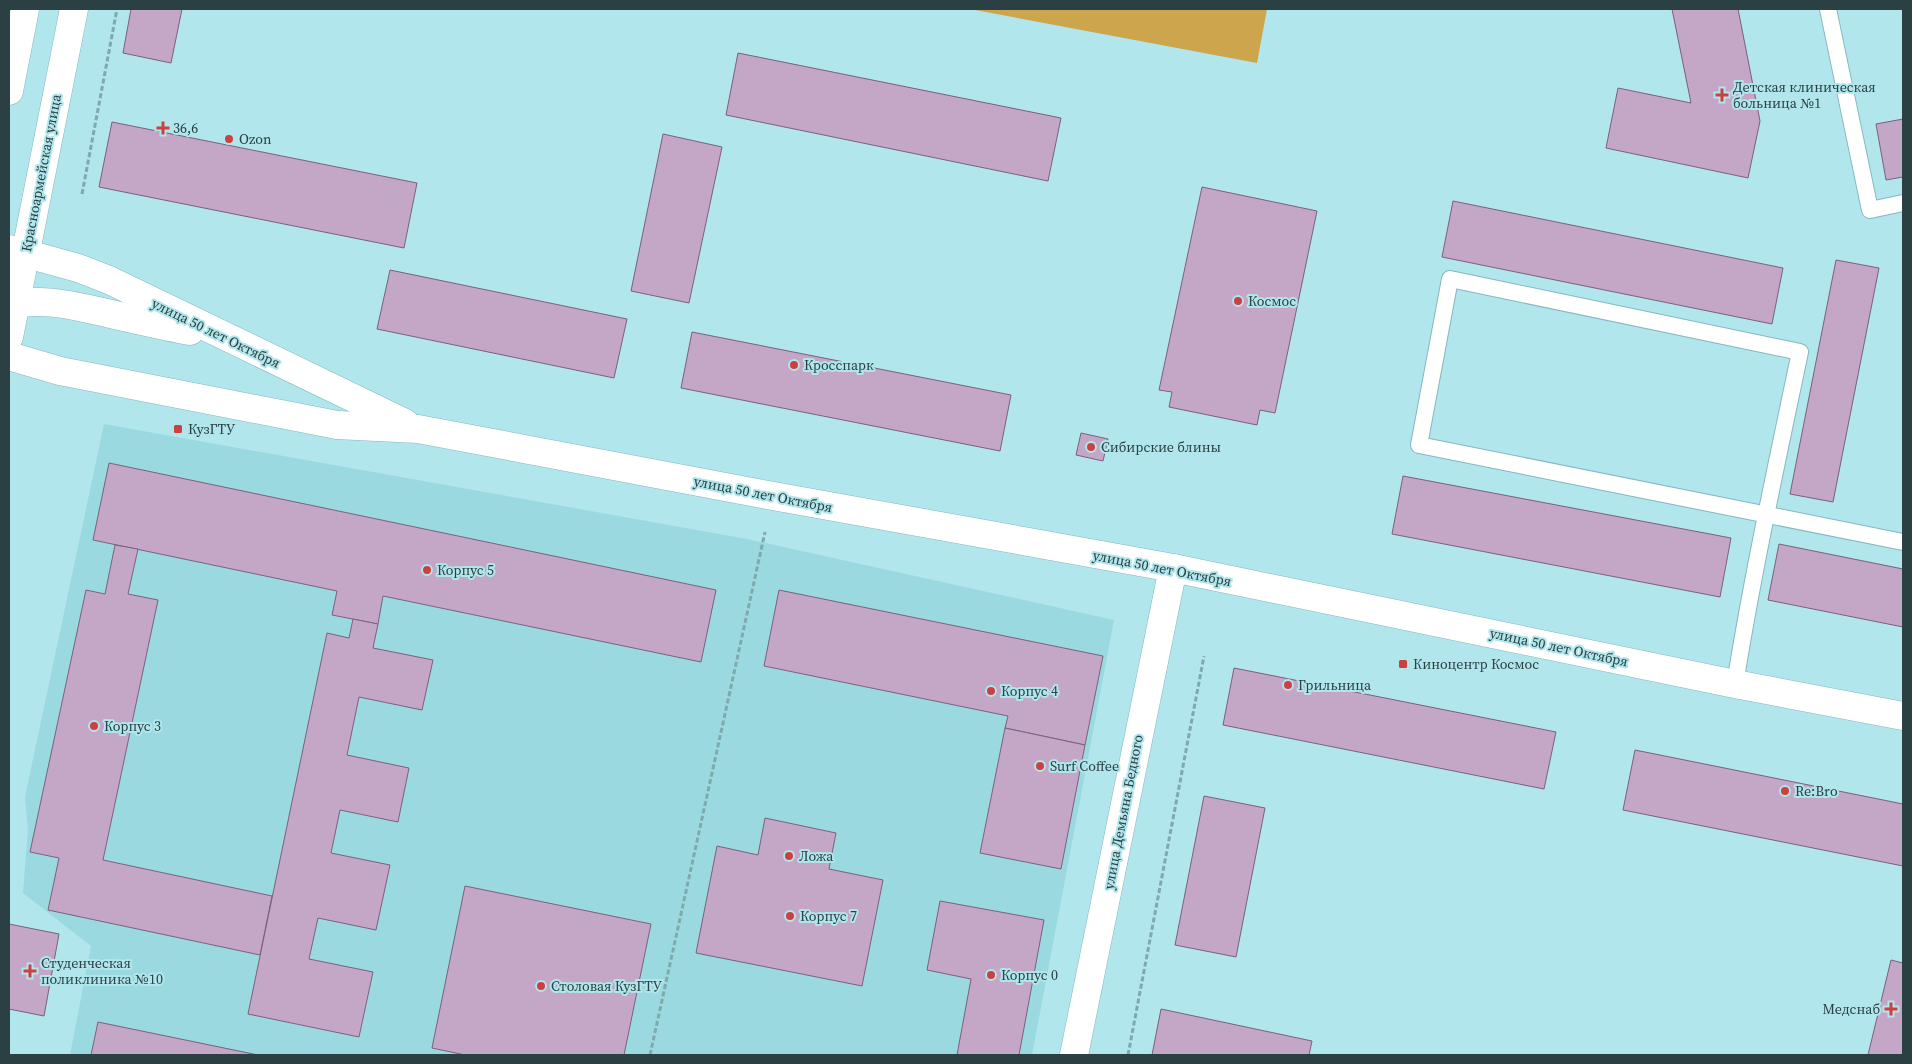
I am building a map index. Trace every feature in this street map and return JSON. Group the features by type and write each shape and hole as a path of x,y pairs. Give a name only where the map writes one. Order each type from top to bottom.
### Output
{"street":[{"path":"9,91 25,9"},
{"name":"Красноармейская улица","path":"9,337 17,251 74,9"},
{"name":"улица 50 лет Октября","path":"17,251 78,268 108,280 418,429"},
{"path":"12,305 41,303 72,306 194,332 240,345"},
{"name":"улица 50 лет Октября","path":"9,356 60,371 337,425 418,429 1173,568 1735,684 1903,716"},
{"name":"улица Демьяна Бедного","path":"1074,1055 1173,568"}],"lane":[{"path":"1828,9 1870,210 1903,203"},
{"path":"1735,684 1766,514 1800,352 1450,279 1419,445 1766,514 1903,542"}],"path":[{"path":"82,194 117,9"},
{"path":"650,1055 765,532"},
{"path":"1128,1055 1204,656"}],"shaded area":[{"path":"970,9 1267,9 1257,63"},
{"path":"104,424 747,539 1114,620 1032,1055 70,1055 91,946 23,893 28,830 25,797"}],"building":[{"path":"131,9 182,9 171,63 123,53"},
{"name":"Детская клиническая больница №1","path":"1672,9 1738,9 1760,121 1748,178 1606,148 1618,88 1691,103"},
{"path":"738,53 1061,118 1048,181 726,115"},
{"path":"1903,119 1903,177 1886,180 1876,124"},
{"path":"112,122 417,183 404,248 99,187"},
{"path":"663,134 722,147 689,303 631,291"},
{"name":"Космос","path":"1202,187 1317,211 1275,413 1260,410 1257,425 1169,407 1172,392 1159,390"},
{"path":"1453,201 1783,268 1772,324 1442,257"},
{"path":"1836,260 1879,268 1833,502 1790,494"},
{"path":"390,270 627,319 614,378 377,329"},
{"path":"692,332 1011,395 1000,451 681,388"},
{"path":"1081,433 1108,439 1103,461 1076,455"},
{"name":"Корпус 5","path":"109,463 716,590 701,662 383,596 378,624 332,615 337,591 93,540"},
{"path":"1403,476 1731,538 1720,597 1392,534"},
{"path":"1779,544 1903,569 1903,627 1768,600"},
{"name":"Корпус 3","path":"115,545 138,549 128,594 158,600 103,860 272,896 260,955 48,910 59,858 30,852 86,590 105,594"},
{"name":"Корпус 4","path":"779,590 1103,656 1085,745 1005,728 1008,716 764,666"},
{"path":"353,619 378,624 373,648 433,660 422,710 359,697 347,755 409,768 398,822 340,810 331,853 390,865 376,930 318,918 309,959 373,972 359,1037 248,1014 327,633 349,638"},
{"path":"1234,668 1556,732 1544,789 1223,725"},
{"path":"1005,728 1085,745 1061,869 980,853"},
{"path":"1635,750 1903,804 1903,866 1623,810"},
{"path":"1204,796 1265,808 1236,957 1175,945"},
{"name":"Корпус 7","path":"765,818 836,833 829,869 883,880 862,986 696,953 717,846 758,855"},
{"name":"Столовая КузГТУ","path":"465,886 651,924 624,1055 465,1055 432,1048"},
{"name":"Корпус 0","path":"940,901 1044,920 1019,1055 957,1055 971,979 927,970"},
{"name":"Студенческая поликлиника №10","path":"9,924 59,934 44,1016 9,1009"},
{"name":"Медснаб","path":"1891,960 1903,963 1903,1055 1868,1055"},
{"path":"1161,1009 1312,1041 1309,1055 1152,1055"},
{"path":"98,1022 258,1055 91,1055"}],"place":[{"name":"Детская клиническая больница №1","path":"1722,95"},
{"name":"36,6","path":"163,128"},
{"name":"Ozon","path":"229,139"},
{"name":"Космос","path":"1238,301"},
{"name":"Кросспарк","path":"794,365"},
{"name":"КузГТУ","path":"178,429"},
{"name":"Сибирские блины","path":"1091,447"},
{"name":"Корпус 5","path":"427,570"},
{"name":"Киноцентр Космос","path":"1403,664"},
{"name":"Грильница","path":"1288,685"},
{"name":"Корпус 4","path":"991,691"},
{"name":"Корпус 3","path":"94,726"},
{"name":"Surf Coffee","path":"1040,766"},
{"name":"Re:Bro","path":"1785,791"},
{"name":"Ложа","path":"789,856"},
{"name":"Корпус 7","path":"790,916"},
{"name":"Студенческая поликлиника №10","path":"30,971"},
{"name":"Корпус 0","path":"991,975"},
{"name":"Столовая КузГТУ","path":"541,986"},
{"name":"Медснаб","path":"1891,1009"}]}
